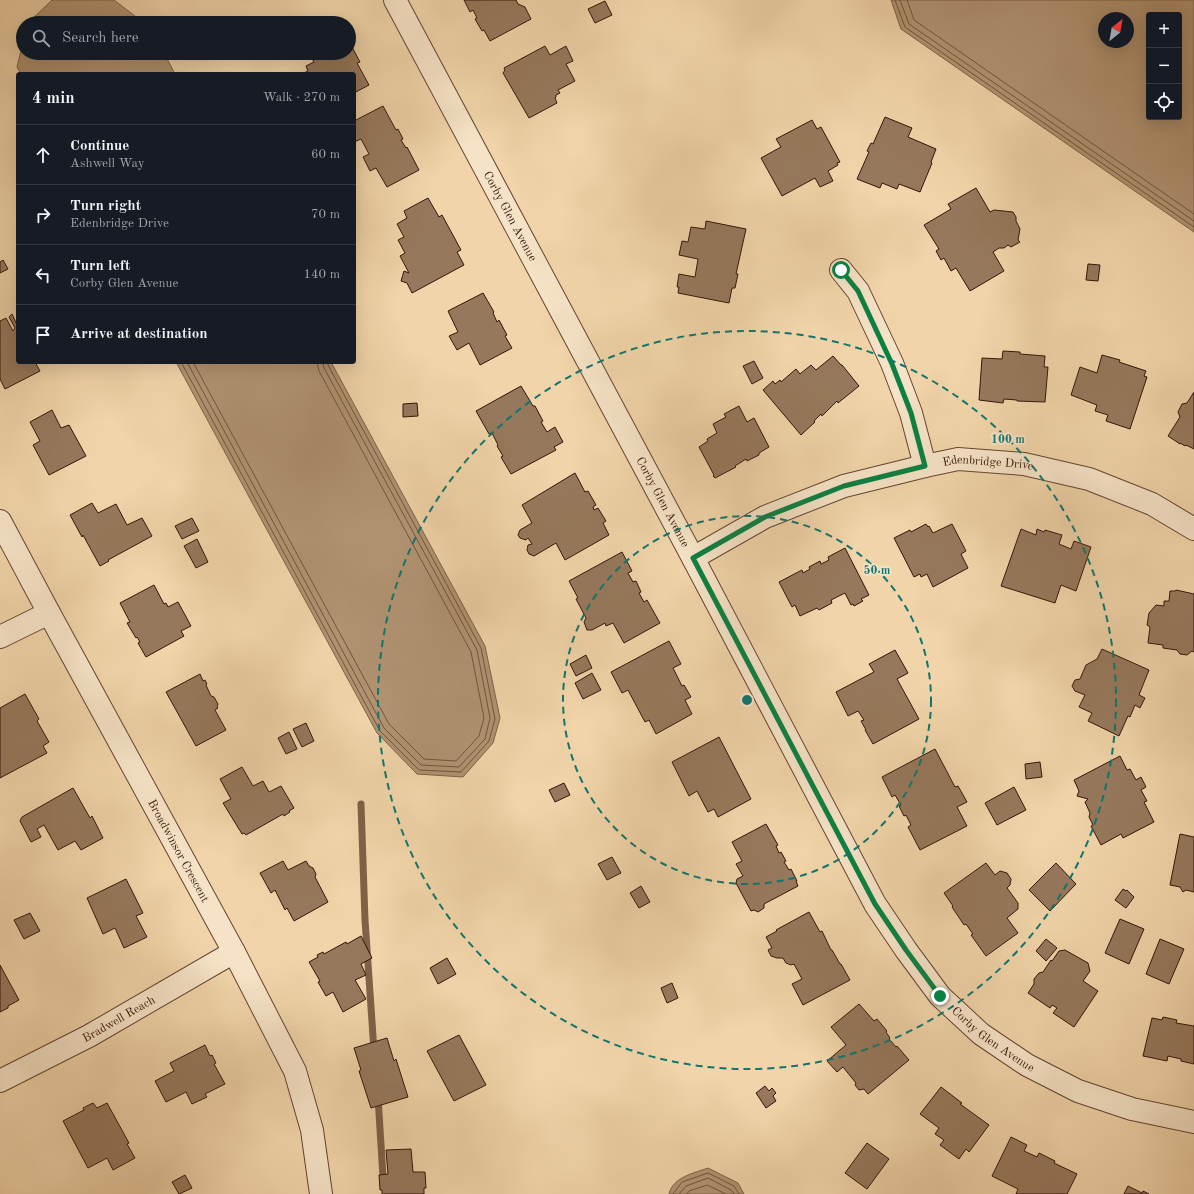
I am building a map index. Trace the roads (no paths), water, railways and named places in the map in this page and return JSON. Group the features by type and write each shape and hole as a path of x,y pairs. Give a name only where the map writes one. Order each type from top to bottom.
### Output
{"street":[{"name":"Corby Glen Avenue","path":"395,0 693,558 875,904 906,950 940,996 981,1034 1028,1065 1078,1091 1132,1109 1194,1122"},
{"path":"841,270 858,291 892,364 911,413 925,466"},
{"name":"Edenbridge Drive","path":"693,558 772,514 844,486 958,459 1024,464 1090,479 1152,504 1194,529"},
{"name":"Broadwinsor Crescent","path":"0,521 234,952 295,1071 312,1130 322,1194"},
{"path":"0,638 49,613"},
{"name":"Bradwell Reach","path":"0,1081 89,1036 234,952"}],"water":[{"path":"52,0 114,0 135,16 35,16"},
{"path":"891,0 1194,0 1194,232 901,29"},
{"path":"19,60 168,60 174,72 20,72 17,67"},
{"path":"177,364 332,364 485,646 500,718 493,743 463,777 417,774 377,733"},
{"path":"708,1168 738,1183 744,1194 669,1194 675,1183 685,1176"}],"waterway":[{"path":"361,804 365,920 374,1051"},
{"path":"378,1097 383,1177 394,1194"}]}
